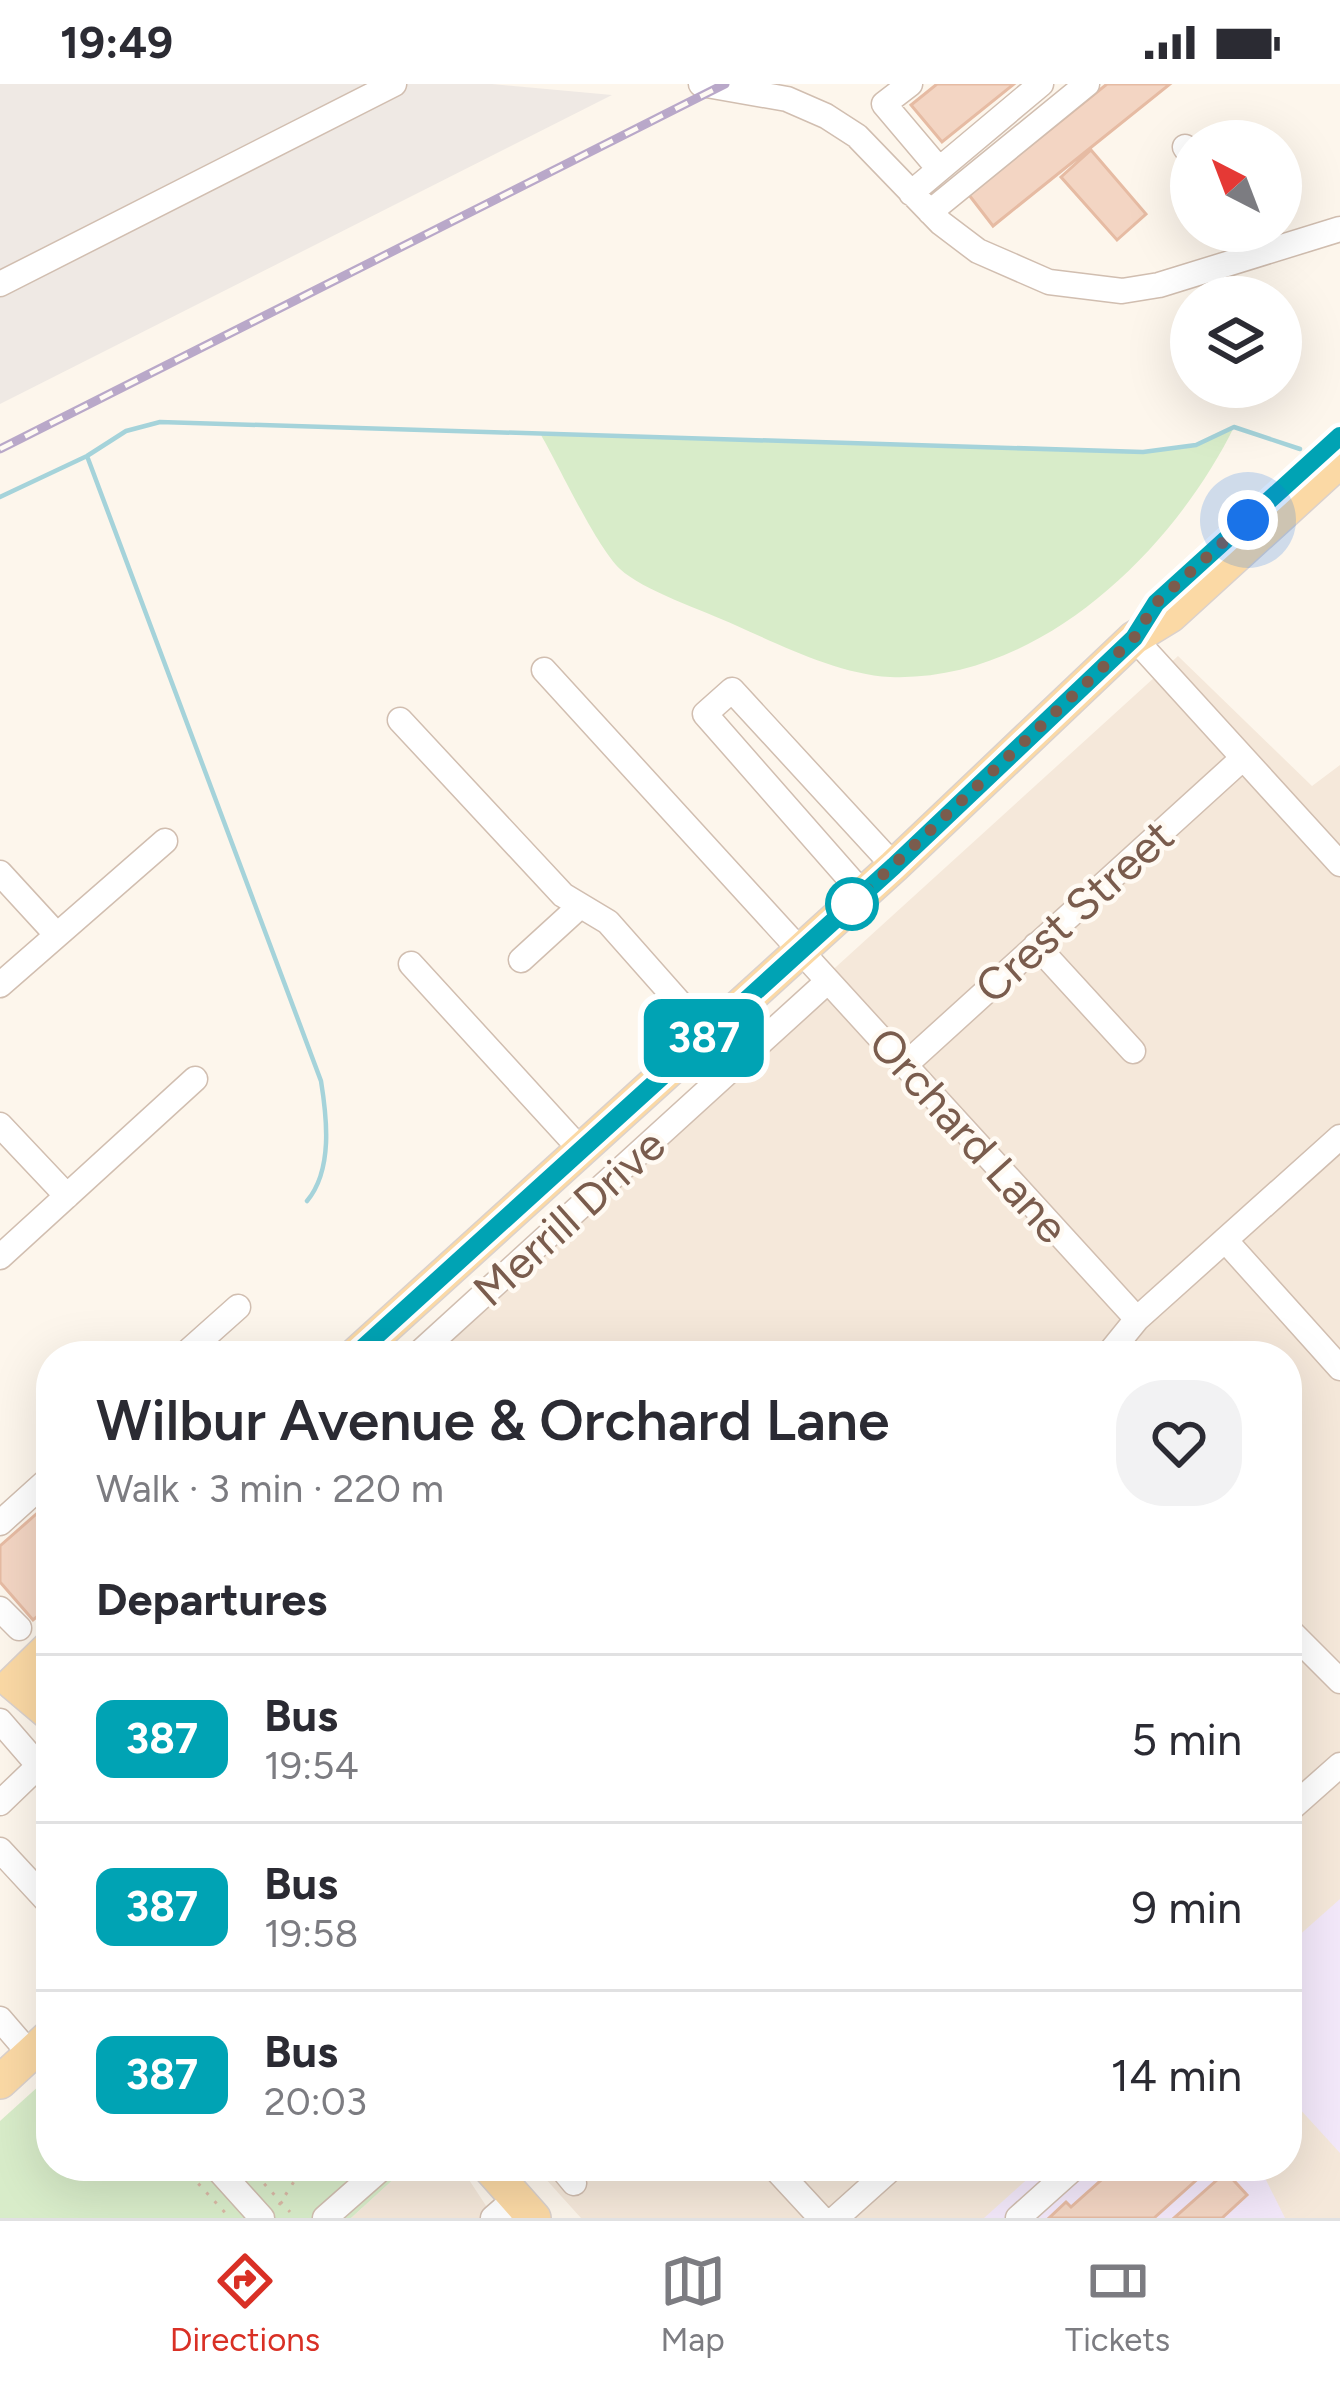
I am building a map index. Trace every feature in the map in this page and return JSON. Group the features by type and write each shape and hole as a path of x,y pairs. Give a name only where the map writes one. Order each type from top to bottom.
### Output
{"main road":[{"path":"1134,638 1156,603 1340,436"},
{"path":"371,1341 894,866 1134,638 1169,616 1340,461"},
{"path":"36,1657 7,1678 36,1702"},
{"path":"0,2082 36,2049"},
{"path":"499,2181 514,2211"}],"street":[{"path":"0,284 394,84"},
{"path":"701,84 788,99 826,116 856,136 930,212 978,251 1049,282 1122,291 1159,285 1232,252"},
{"path":"910,84 884,104 939,170"},
{"path":"911,193 1042,84"},
{"path":"930,212 1087,84"},
{"path":"1302,234 1340,229"},
{"path":"1134,638 1340,864"},
{"name":"Orchard Lane","path":"544,670 1137,1319"},
{"path":"863,894 705,714 732,690 894,866"},
{"path":"400,720 563,895 608,922 708,1035"},
{"name":"Crest Street","path":"905,1065 1243,758"},
{"path":"0,985 165,841"},
{"path":"0,873 56,934"},
{"path":"520,960 579,907"},
{"path":"1036,945 1133,1051"},
{"path":"411,964 581,1150"},
{"name":"Merrill Drive","path":"432,1341 828,981"},
{"path":"0,1257 196,1079"},
{"path":"0,1125 67,1196"},
{"path":"1119,1341 1137,1319 1340,1137"},
{"path":"1225,1240 1340,1368"},
{"path":"200,1341 238,1307"},
{"path":"0,1523 36,1491"},
{"path":"0,1609 19,1628"},
{"path":"1302,1643 1340,1681"},
{"path":"0,1721 36,1752"},
{"path":"1302,1799 1340,1765"},
{"path":"0,1803 36,1769"},
{"path":"0,1850 36,1889"},
{"path":"0,2019 36,2041"},
{"path":"233,2181 270,2213"},
{"path":"325,2218 367,2181"},
{"path":"787,2181 820,2218"},
{"path":"836,2218 877,2181"},
{"path":"1018,2218 1059,2181"}],"path":[{"path":"196,2181 230,2218"},
{"path":"255,2181 270,2213"},
{"path":"270,2213 293,2181"},
{"path":"270,2213 290,2212"}],"shaded area":[{"path":"0,84 492,84 612,95 0,404"},
{"path":"1178,656 1312,786 1340,765 1340,2218 581,2218 548,2181 1302,2181 1302,1341 424,1341"},
{"path":"1340,1899 1340,2153 1302,2111 1302,1933"},
{"path":"392,2181 470,2181 494,2218 351,2218"},
{"path":"1025,2181 1266,2181 1285,2218 984,2218"}],"green space":[{"path":"1234,427 1175,519 1095,601 1048,633 998,658 945,673 890,677 811,658 630,577 600,543 541,435 1143,452 1196,445"},
{"path":"36,2089 36,2181 392,2181 351,2218 0,2218 0,2121"}],"building":[{"path":"937,84 1014,84 942,142 911,105"},
{"path":"1107,84 1170,84 993,226 969,195"},
{"path":"1091,150 1146,214 1117,240 1061,177"},
{"path":"36,1514 33,1620 0,1582 0,1546"},
{"path":"1100,2181 1195,2181 1154,2218 1049,2218 1066,2202 1071,2207"},
{"path":"1216,2181 1234,2181 1247,2195 1222,2218 1174,2218"}],"waterway":[{"path":"0,497 87,456 126,431 160,422 1143,452 1196,445 1234,427 1300,449"},
{"path":"87,456 321,1081 324,1159 307,1201"}],"railway":[{"path":"0,449 725,84"}],"bus line":[{"name":"387","path":"371,1341 894,866 1134,638 1156,603 1340,436"}],"route":[{"path":"852,904 1134,638 1156,603 1248,520"}]}
